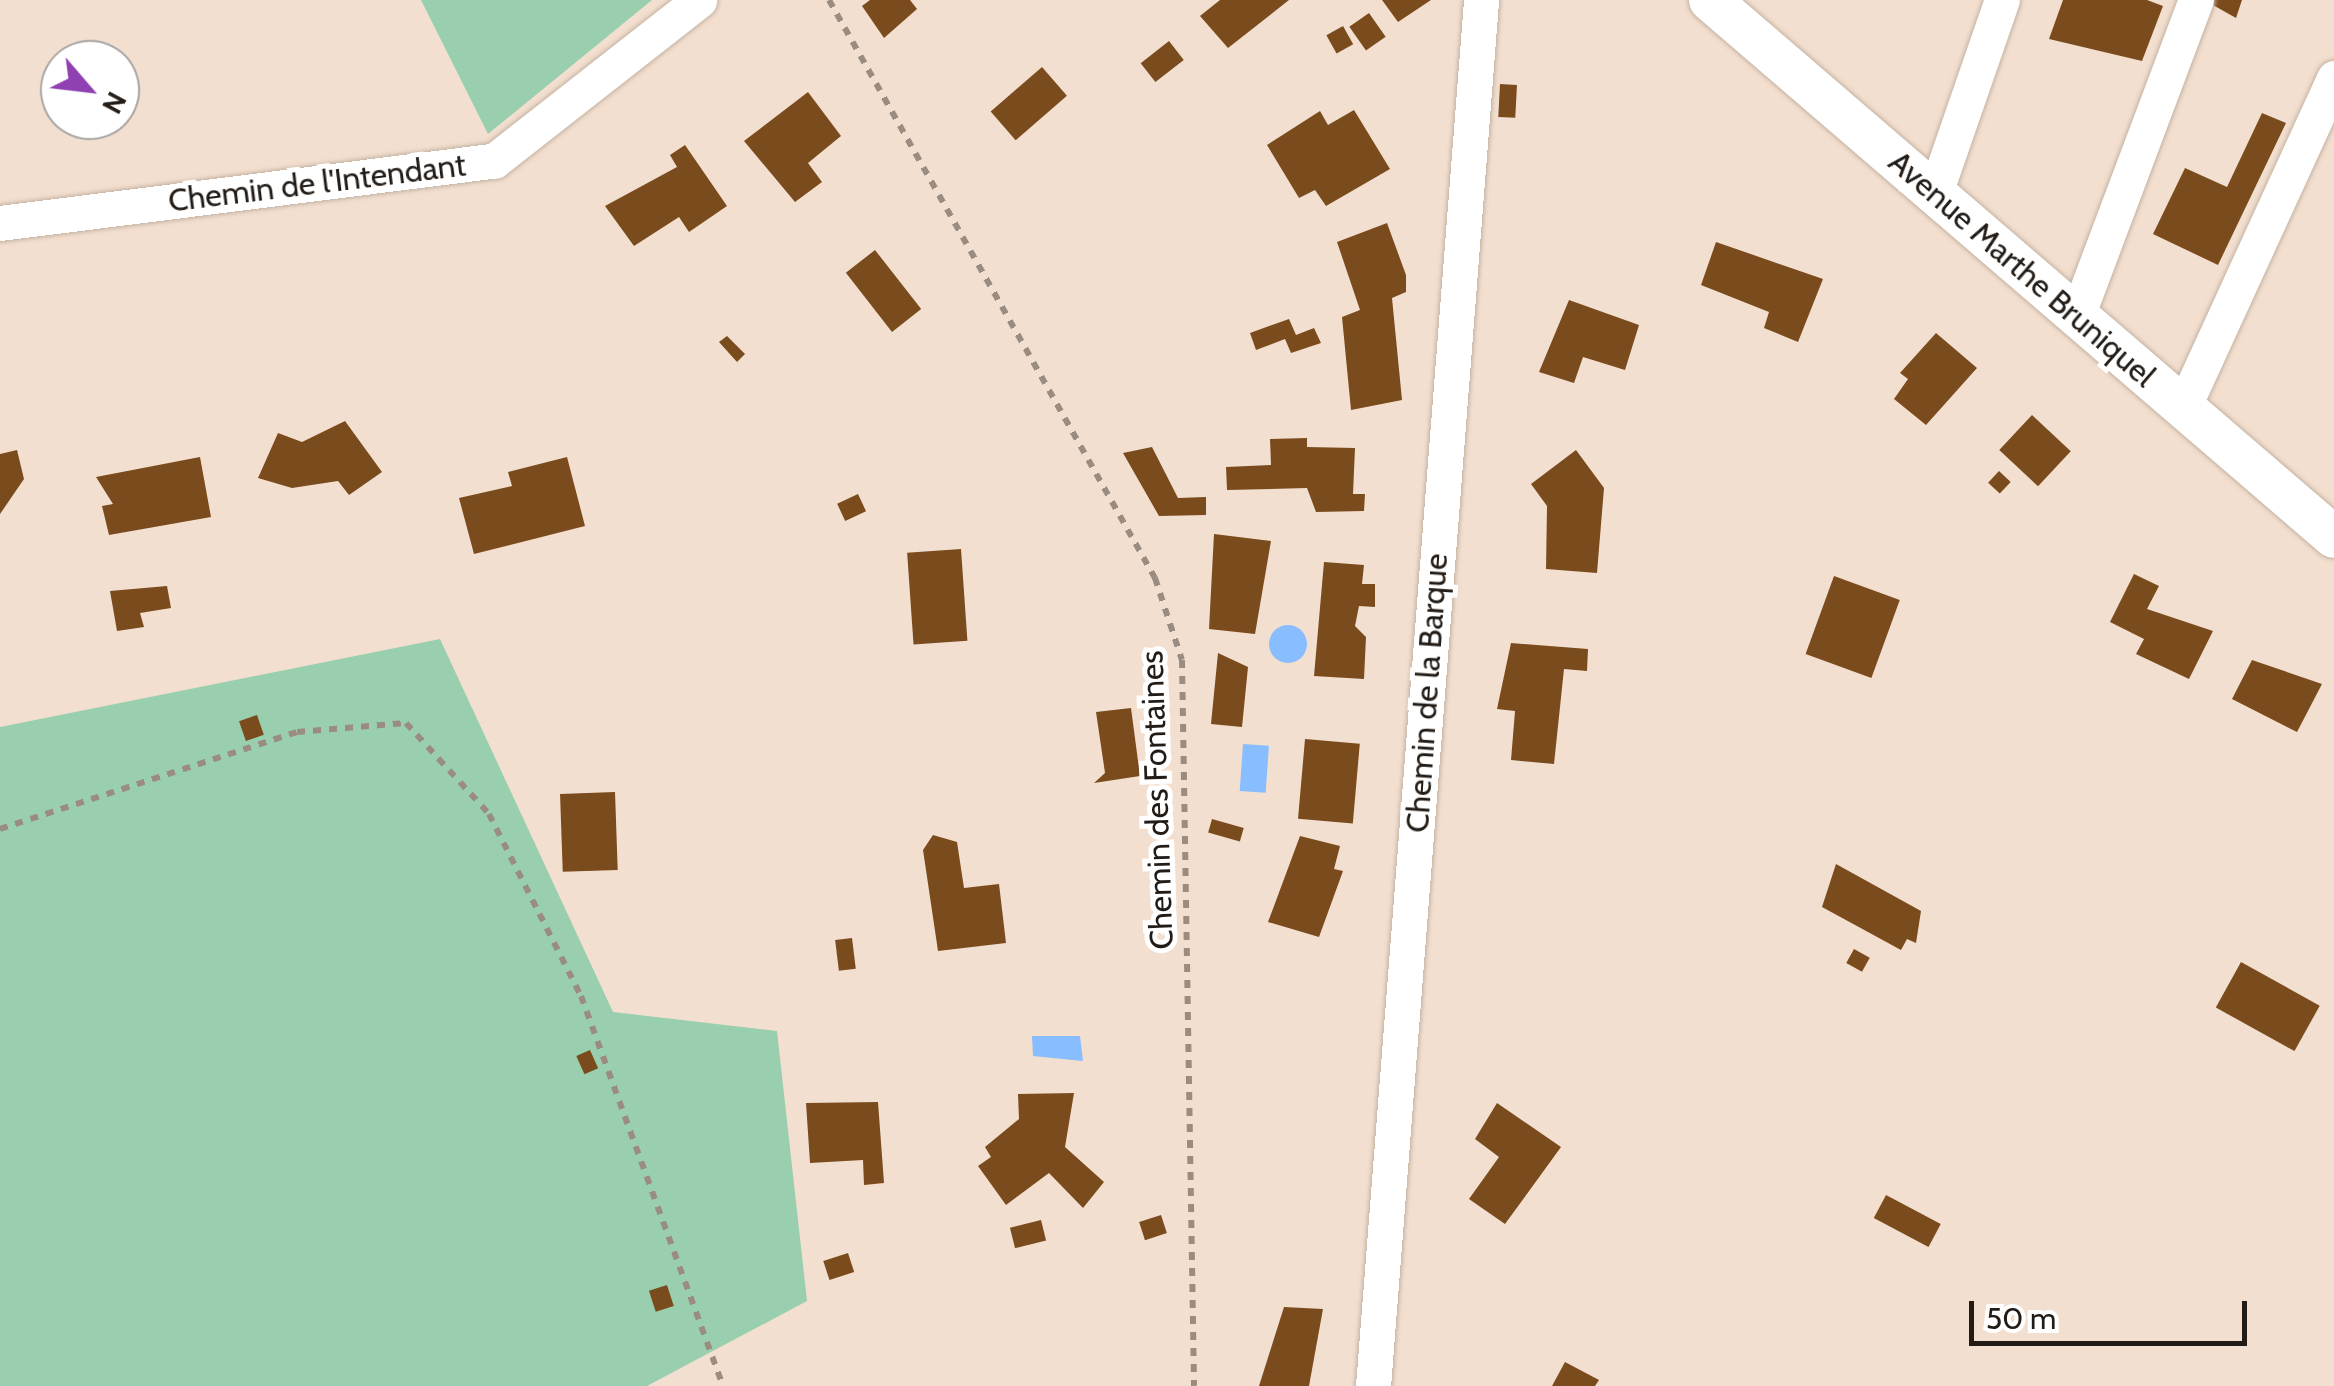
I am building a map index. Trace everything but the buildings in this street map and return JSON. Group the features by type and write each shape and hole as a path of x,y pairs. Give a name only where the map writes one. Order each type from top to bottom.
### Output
{"street":[{"name":"Chemin de l'Intendant","path":"0,223 494,161 699,0"},
{"name":"Chemin de la Barque","path":"1373,1386 1481,0"},
{"name":"Avenue Marthe Bruniquel","path":"1710,0 2334,537"},
{"path":"1935,193 2002,0"},
{"path":"2077,316 2196,0"},
{"path":"2182,408 2334,78"}],"path":[{"name":"Chemin des Fontaines","path":"829,0 1156,578 1182,660 1194,1386"},
{"path":"0,830 297,732 406,723 489,814 581,996 723,1386"}],"green space":[{"path":"421,0 652,0 488,134"},
{"path":"440,639 613,1012 777,1031 807,1301 647,1386 0,1386 0,727"}],"water":[{"path":"1288,625 1301,631 1307,644 1301,657 1288,663 1275,657 1269,644 1275,631"},
{"path":"1243,744 1269,746 1266,793 1240,791"},
{"path":"1032,1036 1080,1036 1083,1061 1033,1056"}]}
